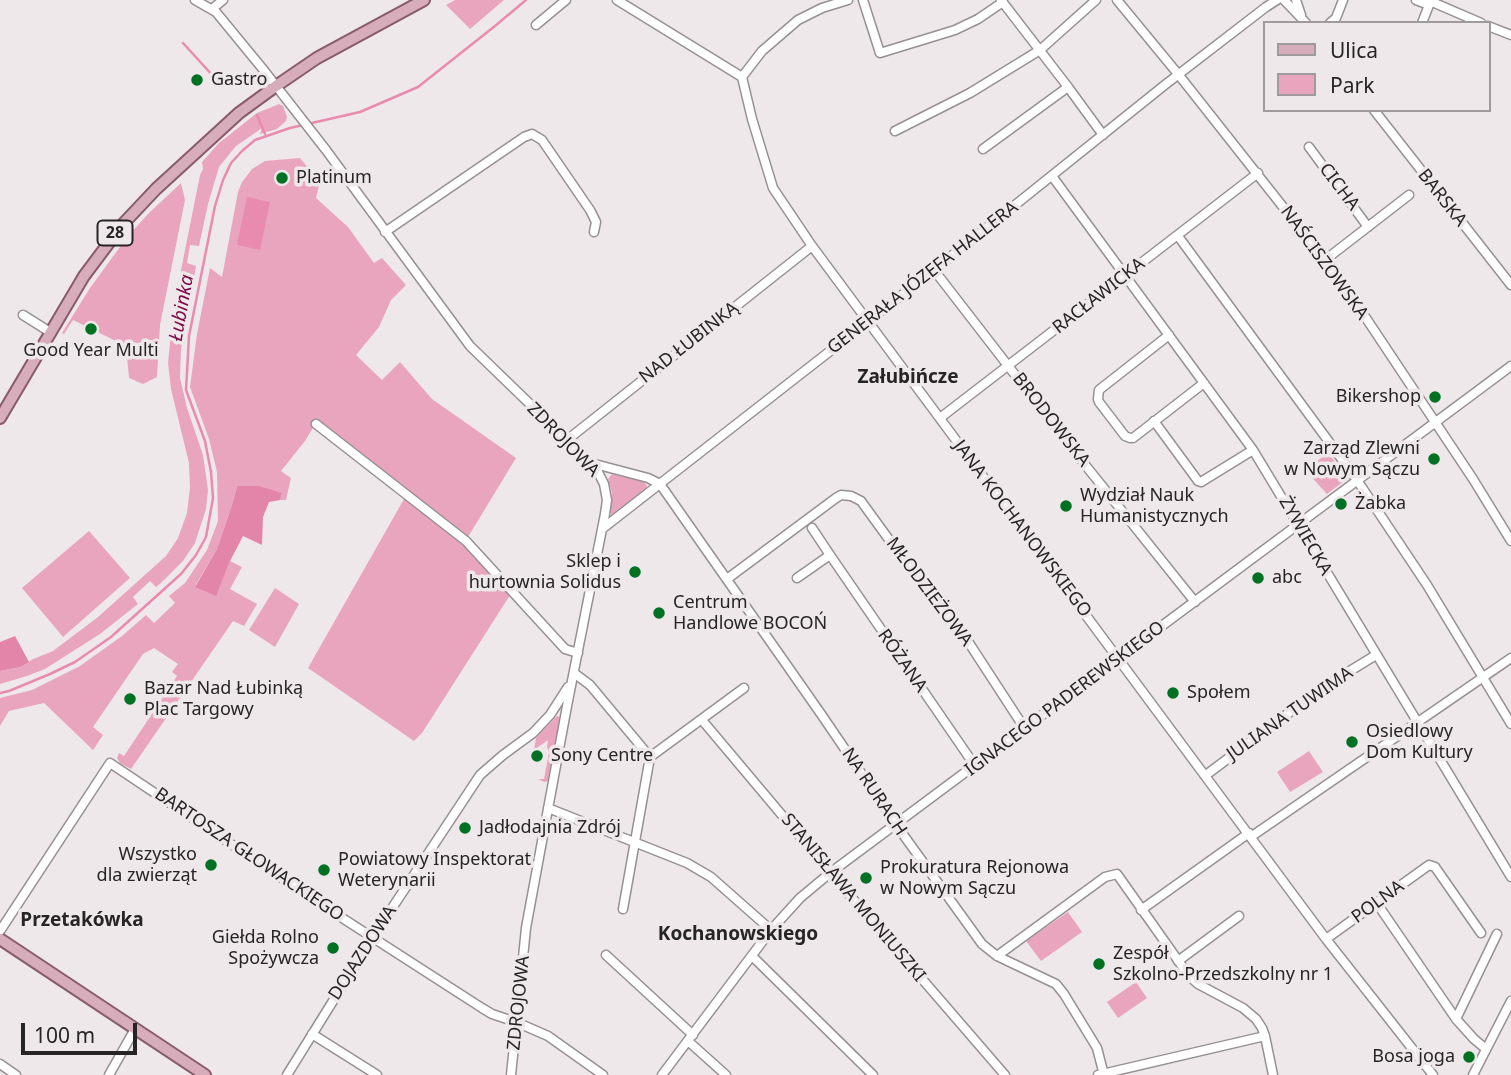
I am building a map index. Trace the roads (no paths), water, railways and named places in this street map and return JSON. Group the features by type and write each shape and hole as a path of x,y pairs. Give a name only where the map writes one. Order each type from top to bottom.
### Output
{"main road":[{"name":"28","path":"0,418 84,275 108,243 156,189 239,113 276,86 317,58 424,0"},
{"path":"0,939 205,1075"}],"street":[{"name":"ZDROJOWA","path":"195,0 212,9 276,86 470,346 591,463 606,492 605,514 526,928 511,1075"},
{"path":"212,9 223,0"},
{"path":"536,25 566,0"},
{"path":"617,0 742,77 762,51 798,20 822,8 848,0"},
{"path":"863,0 880,52 955,30 978,19 1002,1 1103,135"},
{"path":"895,131 970,93 1040,50 1096,0"},
{"name":"NAŚCISZOWSKA","path":"1116,0 1258,173 1340,279 1511,541"},
{"name":"GENERAŁA JÓZEFA HALLERA","path":"1242,24 1266,0"},
{"path":"1282,0 1304,20"},
{"name":"GENERAŁA JÓZEFA HALLERA","path":"602,529 934,270 1242,24 1270,3 1282,0"},
{"path":"1296,0 1304,20"},
{"path":"1332,21 1343,0"},
{"path":"1416,0 1430,2 1476,21"},
{"path":"1423,21 1430,2"},
{"path":"1490,27 1511,35"},
{"name":"JANA KOCHANOWSKIEGO","path":"742,77 773,188 812,246 1326,939 1433,1075"},
{"path":"983,149 1069,87"},
{"name":"BARSKA","path":"1376,112 1511,285"},
{"path":"385,232 524,137 533,134 542,140 590,210 596,222 594,232"},
{"name":"CICHA","path":"1309,147 1368,227"},
{"name":"RACŁAWICKA","path":"940,418 1258,173"},
{"name":"ŻYWIECKA","path":"1052,176 1254,450 1511,877"},
{"name":"CICHA","path":"1325,260 1409,195"},
{"path":"1178,236 1357,480 1427,585 1511,724"},
{"name":"NAD ŁUBINKĄ","path":"567,440 812,246"},
{"name":"BRODOWSKA","path":"934,270 1195,602"},
{"path":"23,314 50,331"},
{"path":"1169,335 1099,390 1100,402 1127,438 1133,438 1204,383"},
{"name":"IGNACEGO PADEREWSKIEGO","path":"663,1075 771,930 800,898 1511,366"},
{"path":"1154,421 1201,482 1254,450"},
{"path":"316,424 466,541 565,649 578,653"},
{"path":"591,463 648,478 660,484"},
{"name":"NA RURACH","path":"660,484 982,944 997,956 1056,984 1064,994 1097,1048 1102,1075"},
{"name":"MŁODZIEŻOWA","path":"727,579 836,498 851,496 860,501 914,574 922,577 943,604 1025,729"},
{"name":"RÓŻANA","path":"812,528 975,766"},
{"path":"797,578 830,555"},
{"name":"JULIANA TUWIMA","path":"1206,775 1322,688 1376,655"},
{"path":"1141,910 1511,658"},
{"path":"574,673 590,685 650,757"},
{"name":"DOJAZDOWA","path":"286,1075 480,775 533,733 550,715 574,673"},
{"path":"623,909 650,757 744,688"},
{"name":"STANISŁAWA MONIUSZKI","path":"702,720 1005,1075"},
{"name":"BARTOSZA GŁOWACKIEGO","path":"0,931 110,763 319,903 492,1014 548,1036 603,1075"},
{"path":"548,808 687,863 711,877 771,930"},
{"name":"POLNA","path":"1326,939 1429,865 1435,867 1481,933"},
{"path":"997,956 1107,876 1117,874 1189,976 1198,984 1249,1012 1256,1019 1265,1036 1273,1075"},
{"path":"1376,902 1456,1019 1486,1049"},
{"path":"1178,961 1239,916"},
{"path":"1456,1019 1497,934"},
{"path":"606,955 726,1075"},
{"path":"752,956 873,1075"},
{"path":"1473,1075 1511,1001"},
{"path":"109,1075 135,1029"},
{"path":"312,1034 377,1075"},
{"path":"1102,1075 1265,1036"},
{"path":"0,1064 16,1075"}],"waterway":[{"name":"Łubinka","path":"0,693 75,662 111,637 181,574 206,537 213,498 211,472 205,441 186,390 189,336 215,206 231,163 255,140 290,128 360,112 418,87 526,0"},
{"path":"183,43 214,77"},
{"path":"257,115 265,134"}],"place":[{"name":"Gastro","path":"197,80"},
{"name":"Platinum","path":"282,178"},
{"name":"Good Year Multi","path":"91,329"},
{"name":"Bikershop","path":"1435,397"},
{"name":"Zarząd Zlewni w Nowym Sączu","path":"1434,459"},
{"name":"Żabka","path":"1341,504"},
{"name":"Wydział Nauk Humanistycznych","path":"1066,506"},
{"name":"Sklep i hurtownia Solidus","path":"635,572"},
{"name":"abc","path":"1258,578"},
{"name":"Centrum Handlowe BOCOŃ","path":"659,613"},
{"name":"Społem","path":"1173,693"},
{"name":"Bazar Nad Łubinką Plac Targowy","path":"130,699"},
{"name":"Osiedlowy Dom Kultury","path":"1352,742"},
{"name":"Sony Centre","path":"537,756"},
{"name":"Jadłodajnia Zdrój","path":"465,828"},
{"name":"Wszystko dla zwierząt","path":"211,865"},
{"name":"Powiatowy Inspektorat Weterynarii","path":"324,870"},
{"name":"Prokuratura Rejonowa w Nowym Sączu","path":"866,878"},
{"name":"Giełda Rolno Spożywcza","path":"333,948"},
{"name":"Zespół Szkolno-Przedszkolny nr 1","path":"1099,964"},
{"name":"Bosa joga","path":"1469,1057"}],"district":[{"name":"Załubińcze","path":"908,378"},
{"name":"Przetakówka","path":"82,921"},
{"name":"Kochanowskiego","path":"738,935"}]}
